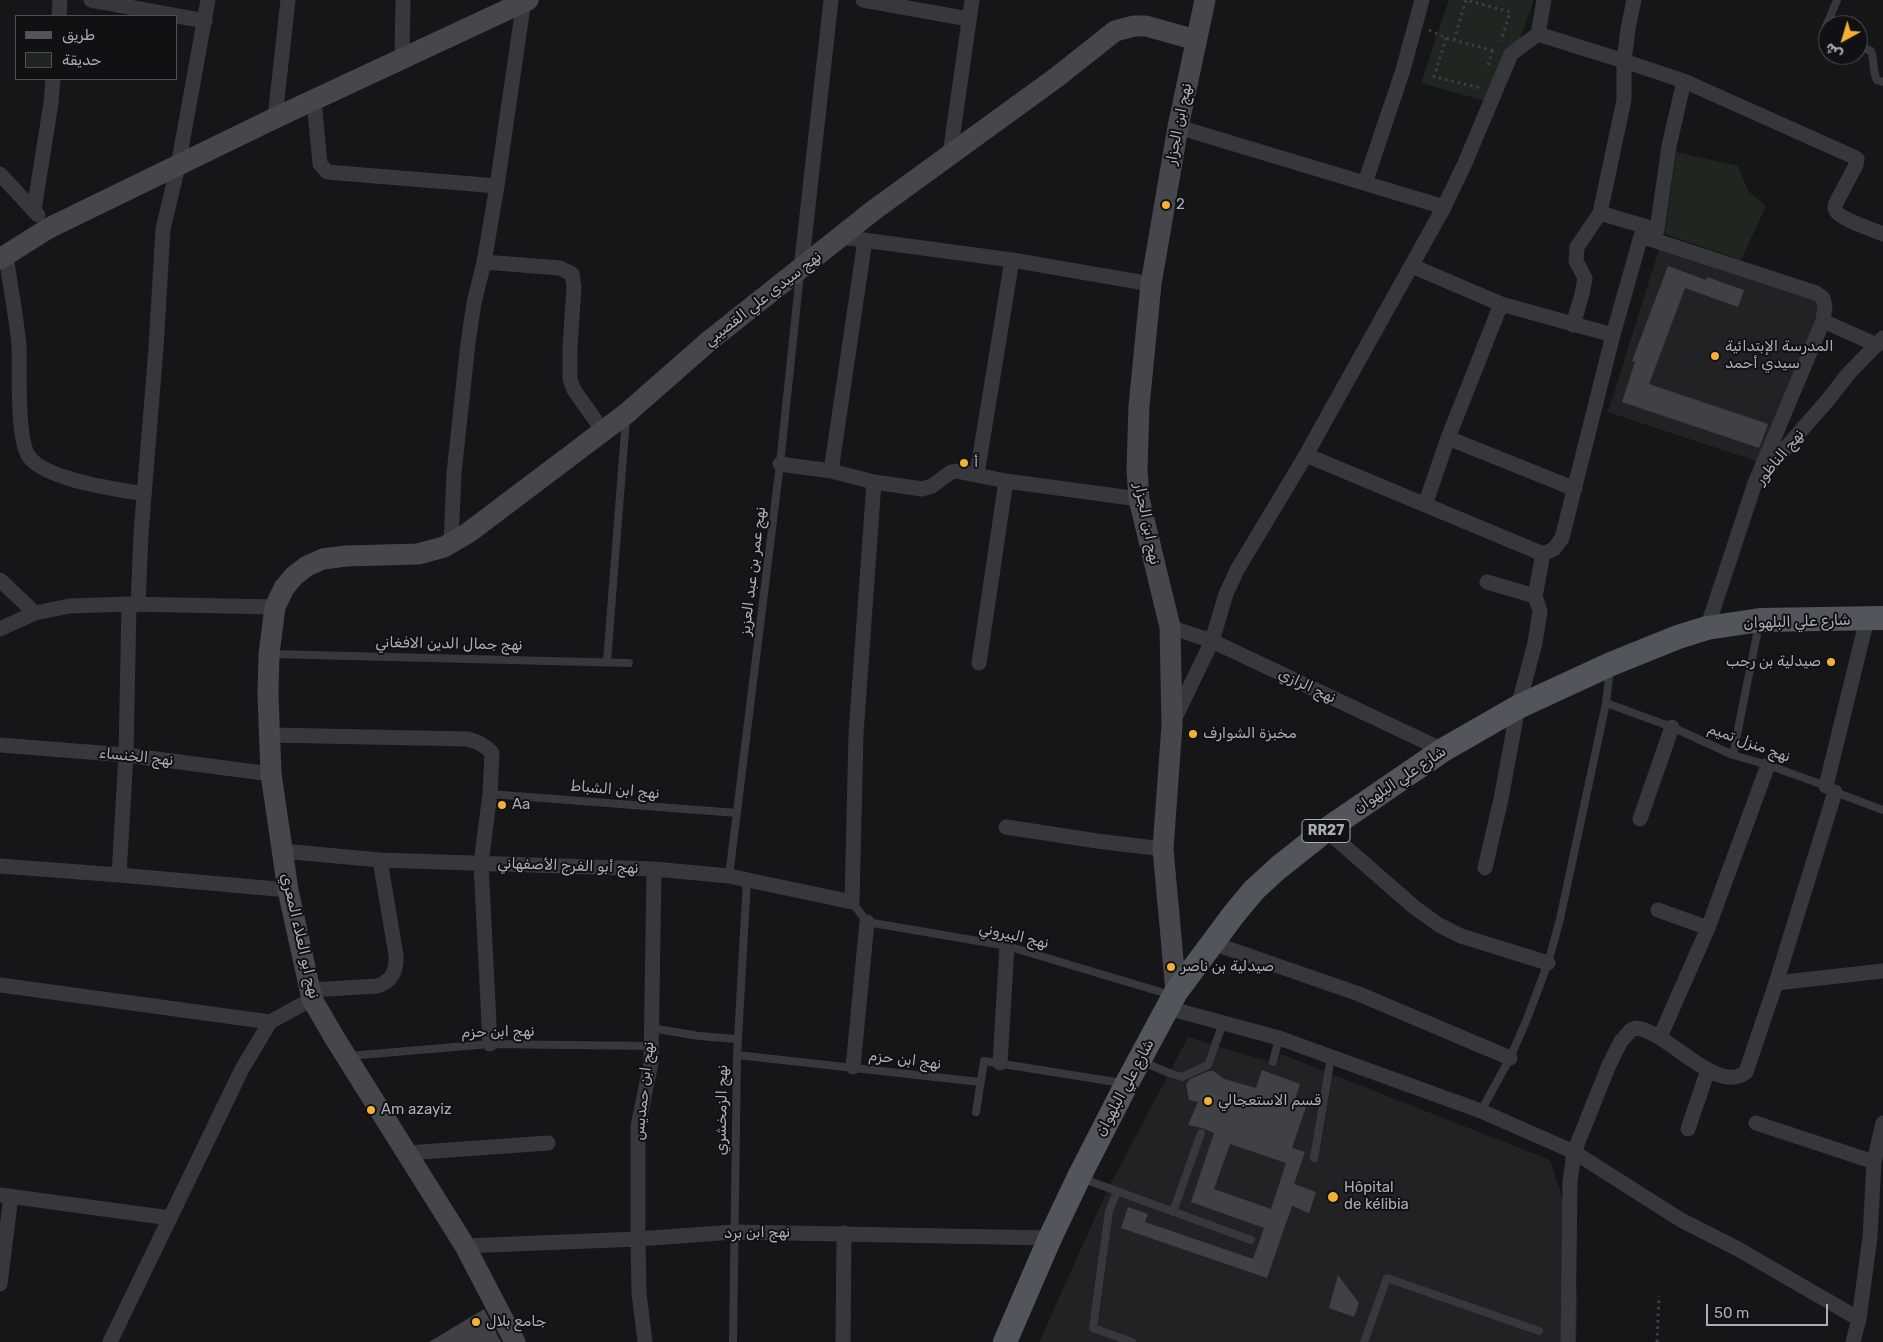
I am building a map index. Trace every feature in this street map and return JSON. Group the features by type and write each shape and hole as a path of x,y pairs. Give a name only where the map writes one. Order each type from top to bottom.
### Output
{"main road":[{"name":"شارع علي البلهوان","path":"1005,1342 1079,1177 1173,999 1212,943 1254,890 1278,868 1326,830 1443,750 1518,707 1611,664 1678,637 1707,628 1760,620 1875,619"}],"street":[{"path":"59,15 60,0"},
{"path":"91,0 172,15"},
{"path":"119,875 134,604 156,348 163,230 178,166 208,0"},
{"path":"275,118 288,0"},
{"path":"402,58 404,0"},
{"path":"801,269 831,0"},
{"path":"863,0 887,2 969,19"},
{"path":"950,154 972,0"},
{"name":"نهج ابن الجزار","path":"1173,999 1163,849 1172,725 1170,627 1139,499 1137,470 1138,406 1150,284 1178,127 1205,0"},
{"path":"1365,183 1403,70 1422,0"},
{"path":"1538,34 1544,0"},
{"path":"1573,325 1582,294 1584,278 1576,261 1577,247 1600,213 1624,100 1624,61 1634,0"},
{"path":"144,494 66,477 43,468 29,457 23,446 21,431 18,344 3,256 49,228 275,118 525,1"},
{"path":"451,544 454,473 463,380 474,303 484,262 497,186 525,1"},
{"path":"178,16 205,21"},
{"name":"نهج سيدي علي القصيبي","path":"323,559 346,556 418,554 451,544 627,413 709,341 874,210 1057,77 1115,31 1134,26 1146,26 1196,40"},
{"path":"1172,725 1212,641 1226,594 1237,570 1306,455 1444,207 1465,163 1504,53 1538,34 1684,81 1857,159 1834,208 1836,213 1883,234"},
{"path":"34,210 54,80"},
{"path":"1657,230 1669,146 1684,81"},
{"path":"314,100 320,164 328,172 497,186"},
{"path":"1178,127 1444,207"},
{"path":"0,174 49,228"},
{"path":"1600,213 1657,230"},
{"path":"1641,236 1657,230"},
{"path":"1641,236 1816,293 1824,301 1823,322 1755,483"},
{"path":"1306,455 1543,554 1554,549 1561,541 1613,335 1641,236"},
{"path":"841,237 1012,260 1150,284"},
{"path":"831,472 866,240"},
{"path":"977,474 1012,260"},
{"path":"484,262 560,268 572,274 574,287 570,379 574,390 603,431"},
{"path":"1412,266 1501,304 1613,335"},
{"path":"1425,505 1448,438 1501,304"},
{"path":"1823,322 1880,342"},
{"name":"نهج الناظور","path":"1707,628 1755,483 1849,373 1880,342"},
{"path":"1448,438 1575,489"},
{"path":"780,464 922,489 932,486 950,472 956,471 1006,481 1139,499"},
{"path":"979,662 1006,481"},
{"path":"852,902 856,734 874,482"},
{"path":"1485,868 1501,799 1518,707 1537,633 1540,611 1535,596 1543,554"},
{"name":"نهج ابو العلاء المعري","path":"323,559 306,566 284,588 275,607 269,654 268,695 271,774 288,890 311,994 346,1056 465,1246 515,1342"},
{"path":"0,580 35,613"},
{"path":"1488,582 1535,596"},
{"path":"0,629 35,613 69,606 134,604 275,607"},
{"path":"1568,1342 1570,1182 1574,1152 1610,1065 1621,1041 1636,1028 1660,1037 1708,1070 1732,1078 1739,1077 1746,1072 1776,983 1831,789 1875,619"},
{"name":"نهج الرازي","path":"1170,627 1212,641 1443,750"},
{"path":"1640,819 1672,727"},
{"path":"270,735 468,739 479,742 492,753 490,794 481,863 490,1044"},
{"name":"نهج الخنساء","path":"0,745 126,755 271,774"},
{"path":"1660,1037 1708,928 1768,765"},
{"path":"1006,827 1163,849"},
{"path":"1326,830 1414,907 1439,925 1461,936 1548,963"},
{"name":"نهج أبو الفرج الأصفهاني","path":"282,851 380,860 654,869 729,876 852,902"},
{"path":"110,1342 242,1069 270,1022 311,994 377,986 387,982 390,978 396,967 396,955 380,860"},
{"path":"0,866 288,890"},
{"name":"نهج ابن حمديس","path":"645,1342 639,1293 638,1126 651,1063 654,869"},
{"path":"1658,910 1708,928"},
{"path":"853,1067 867,922"},
{"path":"1212,943 1359,994 1510,1058"},
{"path":"1000,1062 1007,946"},
{"path":"1776,983 1883,971"},
{"path":"0,985 270,1022"},
{"path":"1173,999 1223,1023 1280,1038 1481,1111 1574,1152 1681,1220 1738,1249 1859,1319"},
{"path":"1688,1129 1708,1070"},
{"path":"1756,1123 1874,1162"},
{"path":"1854,1342 1870,1237 1874,1162 1883,1123"},
{"path":"407,1153 548,1142"},
{"path":"0,1284 5,1196 170,1218"},
{"name":"نهج ابن برد","path":"465,1246 638,1239 734,1232 1050,1238"},
{"path":"842,1342 844,1233"}],"lane":[{"path":"1831,15 1837,0"},
{"path":"1868,49 1872,51 1875,59 1874,75 1877,80 1883,82"},
{"name":"نهج عمر بن عبد العزيز","path":"729,876 780,464 801,269"},
{"path":"607,661 627,413"},
{"path":"1733,754 1760,620"},
{"name":"نهج جمال الدين الافغاني","path":"269,654 629,663"},
{"path":"1481,1111 1510,1058 1528,1019 1548,963 1560,918 1606,703 1611,664"},
{"name":"نهج منزل تميم","path":"1606,703 1672,727 1733,754 1768,765 1883,810"},
{"name":"نهج ابن الشباط","path":"490,794 737,814"},
{"name":"نهج الزمخشري","path":"733,1342 737,1039 747,880"},
{"path":"852,902 867,922"},
{"name":"نهج البيروني","path":"867,922 1007,946 1173,999"},
{"path":"1139,1061 1169,1074 1182,1077 1208,1065 1223,1023"},
{"path":"651,1028 699,1036 737,1039"},
{"path":"1273,1062 1280,1038"},
{"name":"نهج ابن حزم","path":"346,1056 490,1044 650,1046"},
{"name":"نهج ابن حزم","path":"737,1055 980,1082"},
{"path":"1314,1158 1331,1057"},
{"path":"976,1112 984,1060 1127,1083"},
{"path":"1173,1212 1201,1134"},
{"path":"1079,1177 1250,1240"},
{"path":"1117,1192 1108,1210 1093,1328 1132,1342"},
{"path":"1364,1342 1387,1278 1539,1331"}],"path":[{"path":"1415,24 1446,38 1504,53 1510,12 1466,0 1454,40"},
{"path":"1446,38 1434,77 1481,89 1483,81"},
{"path":"1485,73 1492,50"},
{"path":"1657,1342 1659,1296"}],"shaded area":[{"name":"المدرسة الإبتدائية سيدي أحمد","path":"1660,246 1823,299 1768,465 1608,412"},
{"name":"Hôpital de kélibia","path":"1188,1037 1277,1064 1281,1054 1550,1160 1565,1206 1578,1300 1576,1342 1039,1342 1108,1189"}],"green space":[{"path":"1449,0 1534,0 1496,104 1421,83"},
{"path":"1676,152 1738,166 1748,191 1766,206 1741,260 1665,234"}],"building":[{"path":"1668,266 1706,280 1707,277 1744,290 1738,307 1685,288 1649,384 1768,424 1759,448 1622,402 1635,362 1632,361"},
{"path":"1262,1070 1300,1084 1294,1103 1306,1107 1292,1148 1305,1152 1294,1184 1316,1192 1309,1213 1292,1206 1267,1278 1121,1228 1128,1207 1148,1214 1145,1222 1253,1259 1264,1228 1191,1202 1214,1133 1188,1125 1198,1102 1189,1100 1186,1084 1190,1079 1213,1071 1224,1079 1256,1088","holes":["1230,1144 1286,1163 1271,1209 1214,1189"]},
{"path":"1338,1275 1359,1303 1354,1317 1329,1308"},
{"name":"جامع بلال","path":"484,1309 501,1342 429,1342"}],"place":[{"name":"2","path":"1166,205"},
{"name":"المدرسة الإبتدائية سيدي أحمد","path":"1715,356"},
{"name":"أ","path":"964,463"},
{"name":"صيدلية بن رجب","path":"1831,662"},
{"name":"مخبزة الشوارف","path":"1193,734"},
{"name":"Aa","path":"502,805"},
{"name":"صيدلية بن ناصر","path":"1171,967"},
{"name":"قسم الاستعجالي","path":"1208,1101"},
{"name":"Am azayiz","path":"371,1110"},
{"name":"Hôpital de kélibia","path":"1333,1197"},
{"name":"جامع بلال","path":"476,1322"}]}
